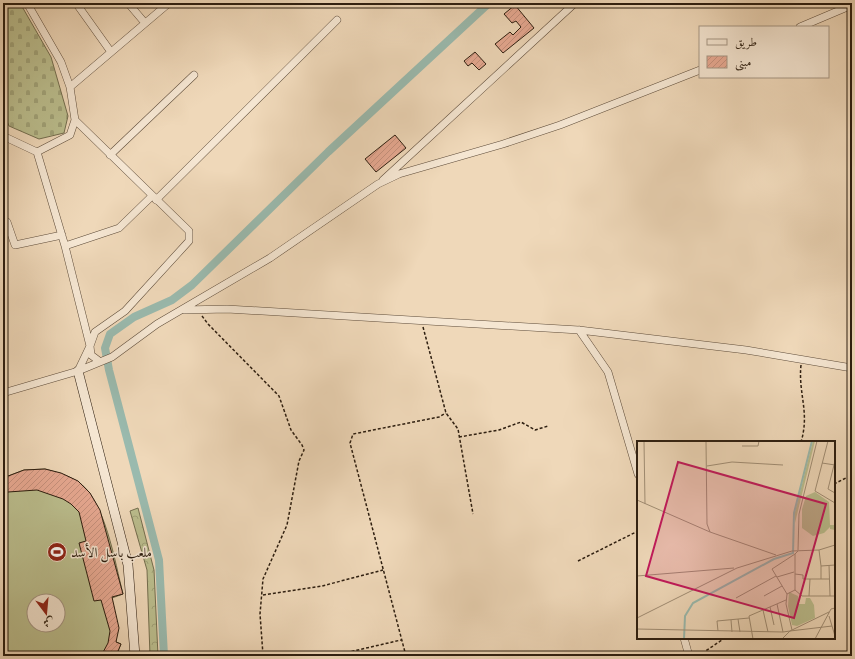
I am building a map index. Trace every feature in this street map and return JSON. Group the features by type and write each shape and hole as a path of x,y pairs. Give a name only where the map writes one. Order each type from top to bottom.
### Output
{"main road":[{"path":"78,371 128,565 135,656"}],"street":[{"path":"27,3 61,62 70,87 75,120 70,135 37,152"},
{"path":"76,3 111,52"},
{"path":"128,3 145,23"},
{"path":"70,87 169,3"},
{"path":"3,393 78,371 99,361 112,357 157,324 270,258 378,184 575,3"},
{"path":"802,26 852,4"},
{"path":"65,246 119,228 154,198 337,20"},
{"path":"378,184 399,174 504,144 560,125 699,70"},
{"path":"110,155 194,75"},
{"path":"75,120 188,231 189,240 125,311 96,332 78,371"},
{"path":"3,136 37,152 65,246 91,355 99,361"},
{"path":"3,223 7,222 15,245 62,235"},
{"path":"182,310 235,310 579,330 746,350 852,368"},
{"path":"579,330 608,372 637,471"},
{"path":"684,639 689,656"}],"path":[{"path":"198,310 208,324 279,396 291,430 304,450 299,461 287,525 263,579 263,595 260,614 263,655"},
{"path":"422,321 446,412 458,429 473,514"},
{"path":"801,441 806,418 800,375 802,359"},
{"path":"406,656 351,449 351,437 353,434 440,416 446,412"},
{"path":"459,437 499,430 521,422 535,430 548,426"},
{"path":"835,484 852,475"},
{"path":"578,561 637,532"},
{"path":"263,595 322,586 383,570"},
{"path":"698,656 724,639"},
{"path":"332,656 402,640"}],"green space":[{"path":"3,3 20,3 51,57 68,116 64,133 39,139 9,126 3,111"},
{"name":"ملعب باسل الأسد","path":"45,469 77,481 87,489 95,501 108,532 123,594 112,598 116,642 121,644 116,656 3,656 3,478 24,470"},
{"path":"138,508 154,570 158,656 150,656 147,570 130,511"}],"building":[{"path":"515,5 534,28 503,53 495,44 510,32 513,35 521,27 516,21 512,23 504,14"},
{"path":"475,52 486,64 479,70 472,63 468,66 464,61"},
{"path":"395,135 406,148 376,172 365,159"},
{"path":"45,469 61,473 78,481 90,493 100,510 123,594 112,597 119,628 116,642 121,644 116,656 101,656 108,643 110,631 101,600 94,601 79,543 86,541 79,512 63,499 37,490 8,492 3,495 3,478 24,470"}],"waterway":[{"path":"164,656 159,560 109,370 105,348 110,334 134,317 172,300 192,285 328,152 489,3"}],"place":[{"name":"ملعب باسل الأسد","path":"57,552"}]}
